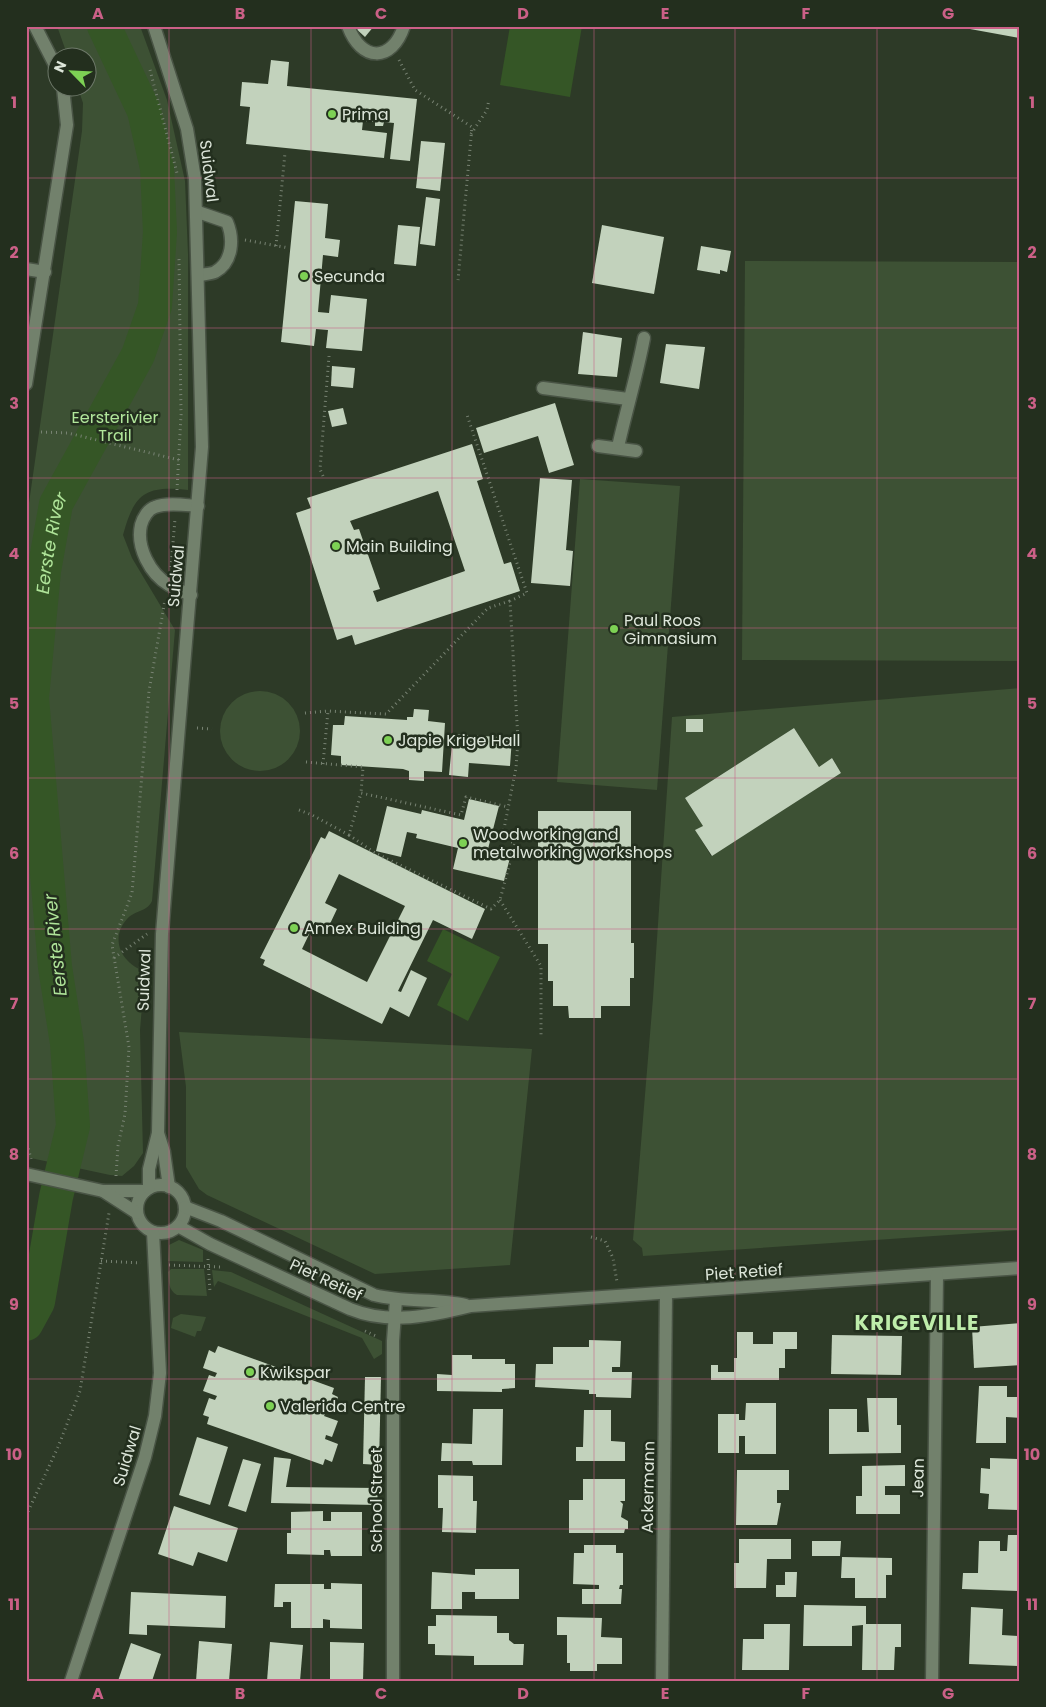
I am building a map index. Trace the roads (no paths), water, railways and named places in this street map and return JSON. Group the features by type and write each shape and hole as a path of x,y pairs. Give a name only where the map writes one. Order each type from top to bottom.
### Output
{"street":[{"path":"35,26 48,51"},
{"name":"Suidwal","path":"147,1190 149,1169 158,1133 162,934 202,447 198,212 192,149 154,26"},
{"path":"348,26 352,38 361,49 370,54 382,54 401,36 404,26"},
{"path":"26,384 67,125 64,98"},
{"path":"198,212 227,222 232,234 228,258 215,272 199,275"},
{"path":"26,269 45,272"},
{"path":"618,447 628,399 639,368 644,338"},
{"path":"543,388 628,399"},
{"path":"598,446 618,447 636,451"},
{"path":"191,595 168,585 150,565 142,551 139,537 147,512 154,507 176,504 198,506"},
{"name":"Suidwal","path":"158,1133 164,1152 169,1187"},
{"path":"31,1172 103,1191 147,1190 162,1185 169,1187 180,1194 184,1207 182,1220 178,1226 162,1233 153,1232 140,1221 137,1213 140,1198 147,1190"},
{"path":"103,1191 137,1213"},
{"name":"Piet Retief","path":"184,1207 221,1220 366,1291 396,1300 446,1302 471,1306"},
{"name":"Piet Retief","path":"178,1226 210,1244 350,1309 374,1317 394,1318 436,1314 471,1306 1020,1268"},
{"name":"Suidwal","path":"71,1681 145,1457 155,1416 160,1373 153,1232"},
{"name":"Jean","path":"932,1681 937,1275"},
{"name":"Ackermann","path":"662,1681 666,1294"},
{"name":"School Street","path":"393,1681 393,1364 396,1300"}],"waterway":[{"name":"Eerste River","path":"26,1324 38,1302 56,1197 73,1126 67,1043 55,967 32,698 44,571 56,504 138,355 155,306 160,232 157,168 144,111 104,26"}],"place":[{"name":"Prima","path":"332,114"},
{"name":"Secunda","path":"304,276"},
{"name":"Main Building","path":"336,546"},
{"name":"Paul Roos Gimnasium","path":"614,629"},
{"name":"Japie Krige Hall","path":"388,740"},
{"name":"Woodworking and metalworking workshops","path":"463,843"},
{"name":"Annex Building","path":"294,928"},
{"name":"Kwikspar","path":"250,1372"},
{"name":"Valerida Centre","path":"270,1406"}],"district":[{"name":"KRIGEVILLE","path":"917,1322"}],"park label":[{"name":"Eersterivier Trail","path":"115,426"}]}
